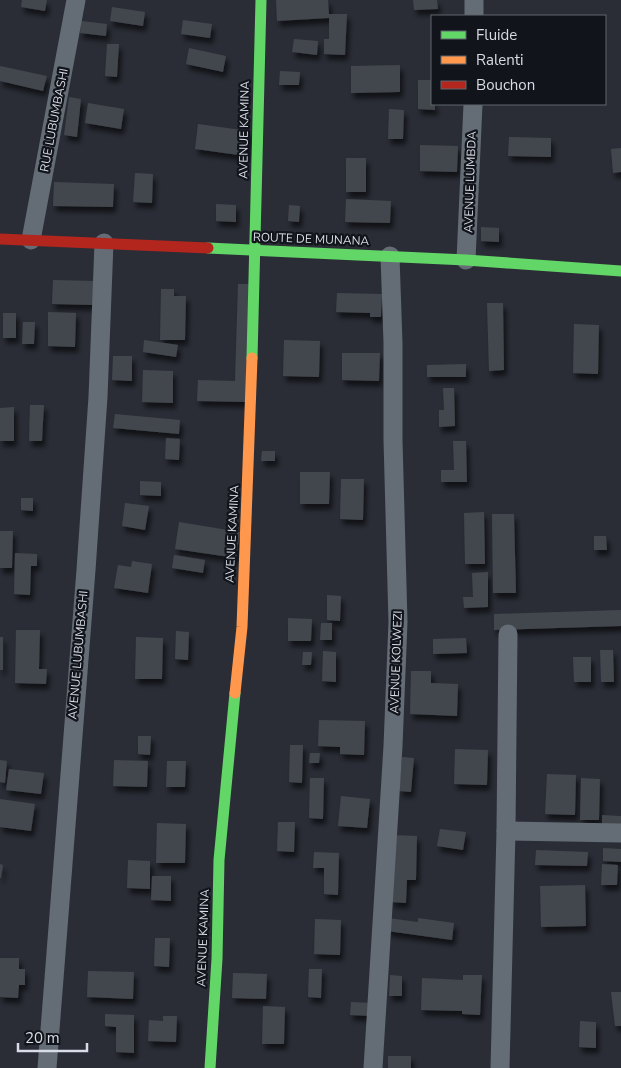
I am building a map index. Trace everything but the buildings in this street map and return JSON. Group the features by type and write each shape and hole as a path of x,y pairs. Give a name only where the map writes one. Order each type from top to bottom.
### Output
{"street":[{"name":"RUE LUBUMBASHI","path":"31,240 76,0"},
{"name":"AVENUE KAMINA","path":"210,1068 217,959 220,860 242,627 256,251 258,87 262,0"},
{"path":"474,0 474,15"},
{"name":"AVENUE LUMBDA","path":"466,260 473,105"},
{"name":"ROUTE DE MUNANA","path":"0,239 390,256 621,271"},
{"name":"AVENUE LUBUMBASHI","path":"47,1068 98,397 104,243"},
{"name":"AVENUE KOLWEZI","path":"373,1068 393,746 398,622 390,256"},
{"path":"500,1068 506,831 508,634"},
{"path":"506,831 621,833"}],"traffic: fast":[{"path":"252,358 261,0"},
{"path":"208,248 466,260 621,271"},
{"path":"210,1068 217,959 219,860 235,693"}],"traffic: slow":[{"path":"235,693 242,627 252,358"}],"traffic: jam":[{"path":"0,239 208,248"}]}
